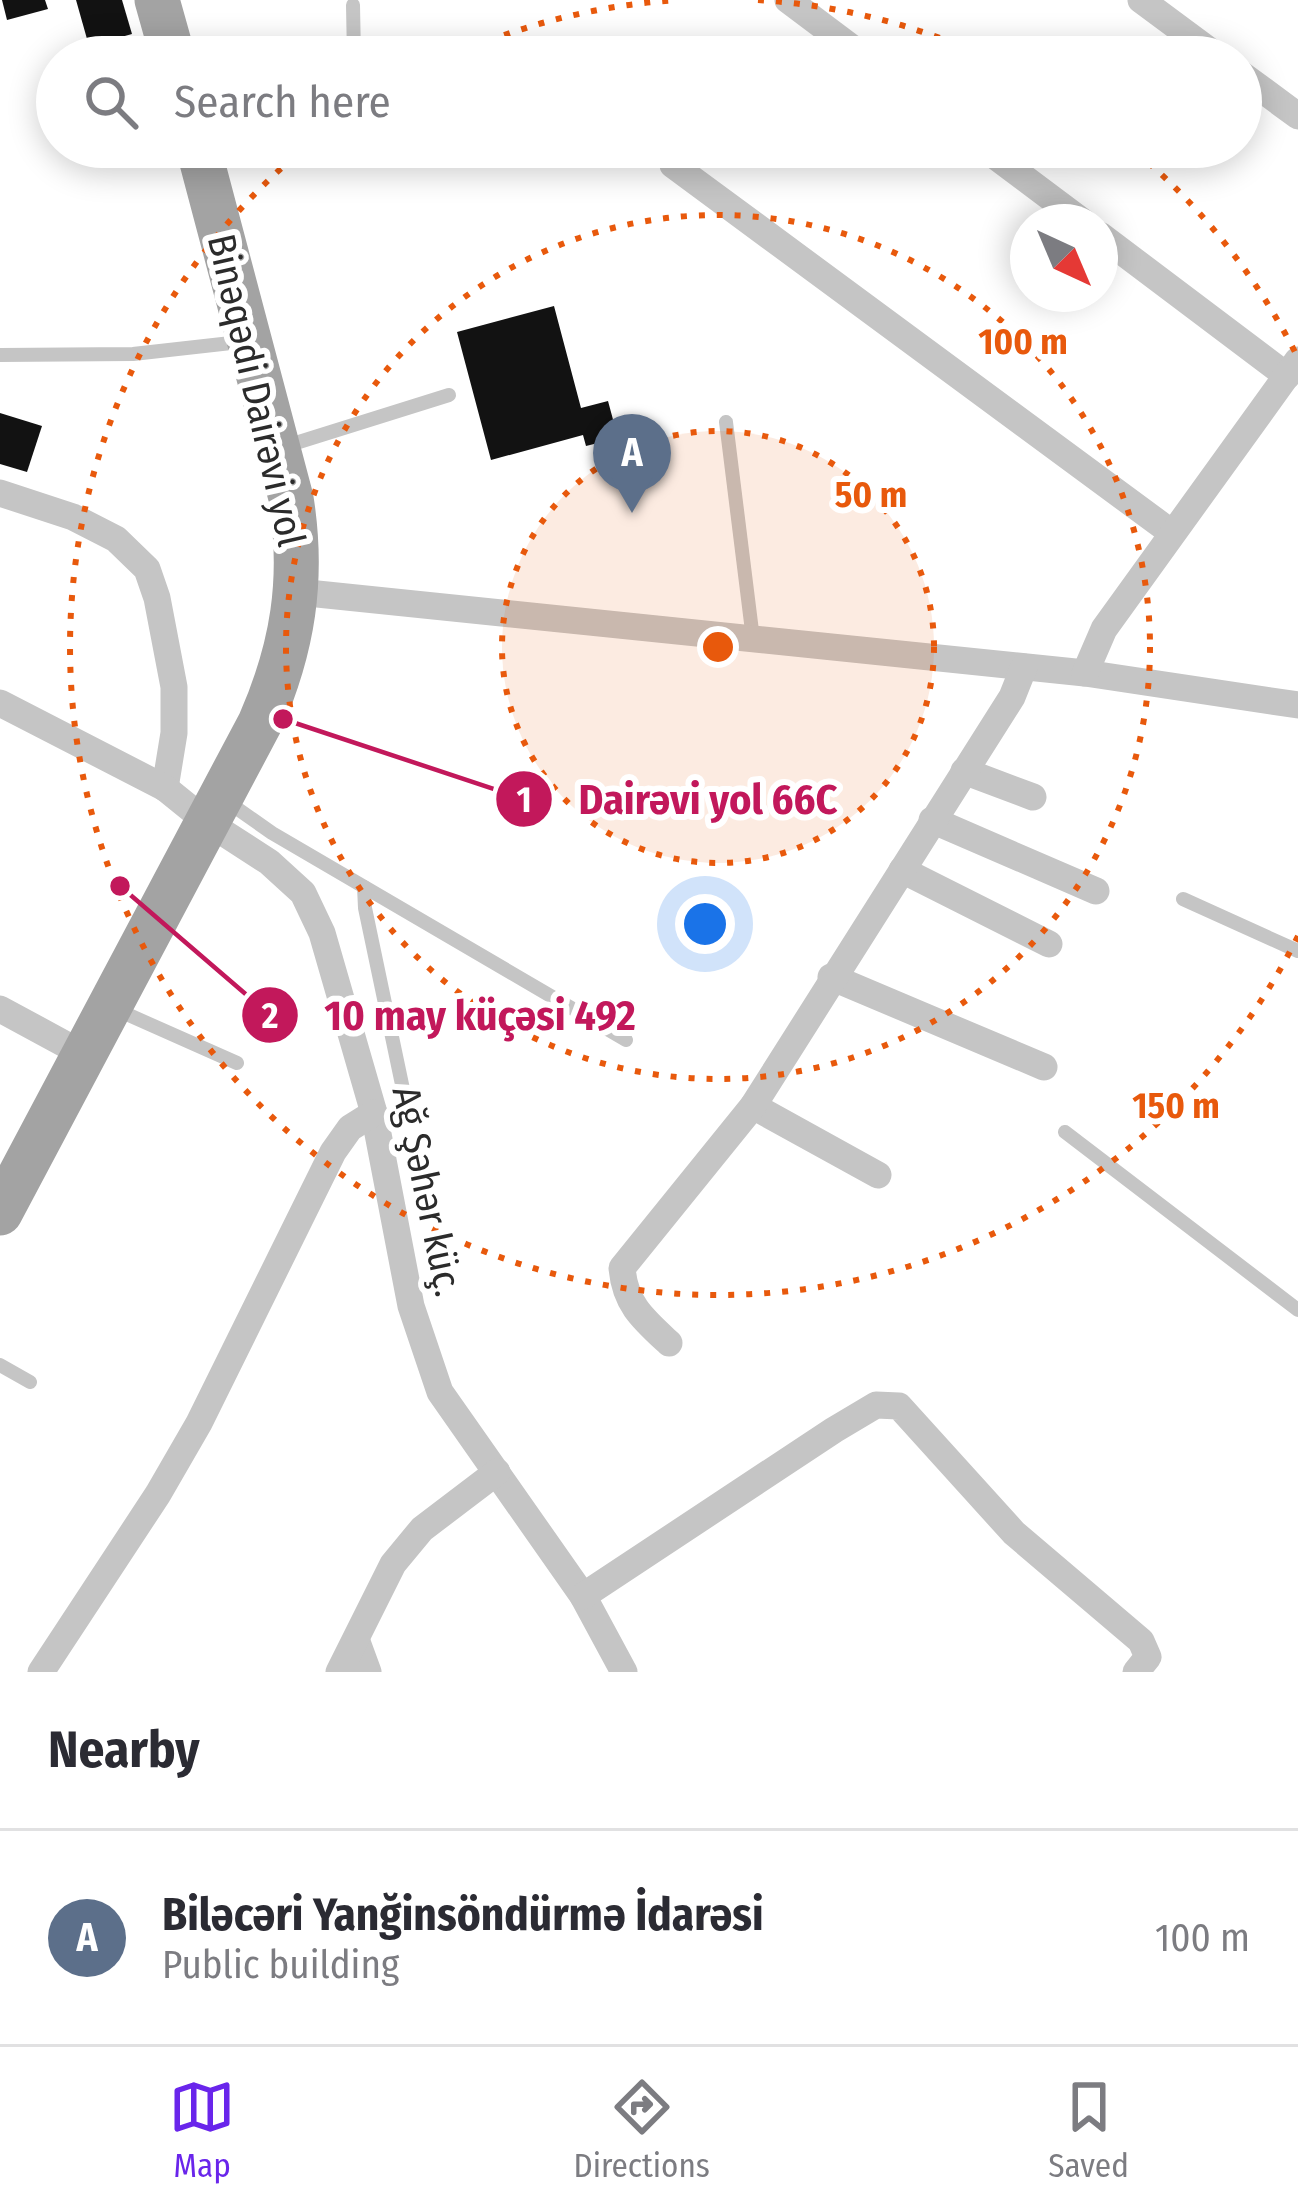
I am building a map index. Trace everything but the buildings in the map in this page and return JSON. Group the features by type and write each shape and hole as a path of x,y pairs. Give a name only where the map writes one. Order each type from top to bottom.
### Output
{"main road":[{"path":"157,0 167,36"},
{"name":"Binəqədi Dairəvi yol","path":"0,1213 279,679 298,592 298,544 278,448 203,168"}],"street":[{"path":"788,0 836,36"},
{"path":"1141,0 1190,36"},
{"path":"1262,89 1298,116"},
{"path":"677,168 1172,533"},
{"path":"1011,168 1059,204"},
{"path":"1084,673 1103,629 1292,368 1118,247"},
{"path":"0,493 73,517 116,539 147,568 174,687 174,734 165,788"},
{"path":"298,592 1084,673 1298,704"},
{"path":"669,1343 635,1311 624,1293 622,1268 753,1106 1012,697 1024,667"},
{"name":"Ağ Şəhər küç.","path":"0,703 214,809 303,893 322,933 374,1113 410,1306 425,1356 440,1392 583,1596 624,1672"},
{"path":"964,771 1033,796"},
{"path":"932,820 1096,891"},
{"path":"902,870 1049,944"},
{"path":"831,977 1044,1066"},
{"path":"0,1009 82,1054"},
{"path":"753,1106 878,1175"},
{"path":"41,1672 189,1441 333,1152 350,1128 374,1113"},
{"path":"583,1596 834,1430 876,1405 899,1406 1014,1533 1141,1641 1148,1657 1136,1672"},
{"path":"339,1672 393,1564 422,1529 497,1472"},
{"path":"357,1642 368,1672"}],"lane":[{"path":"353,5 354,36"},
{"path":"0,355 133,354 248,341"},
{"path":"278,448 449,395"},
{"path":"726,422 753,639"},
{"path":"214,809 272,833 626,1040"},
{"path":"364,886 364,908 404,1094"},
{"path":"1183,899 1298,951"},
{"path":"109,1006 237,1063"},
{"path":"1065,1132 1298,1310"},
{"path":"0,1365 30,1382"}],"place":[{"name":"Biləcəri Yanğinsöndürmə İdarəsi","path":"632,513"},
{"name":"Dairəvi yol 66C","path":"283,719"},
{"name":"10 may küçəsi 492","path":"120,886"}]}
